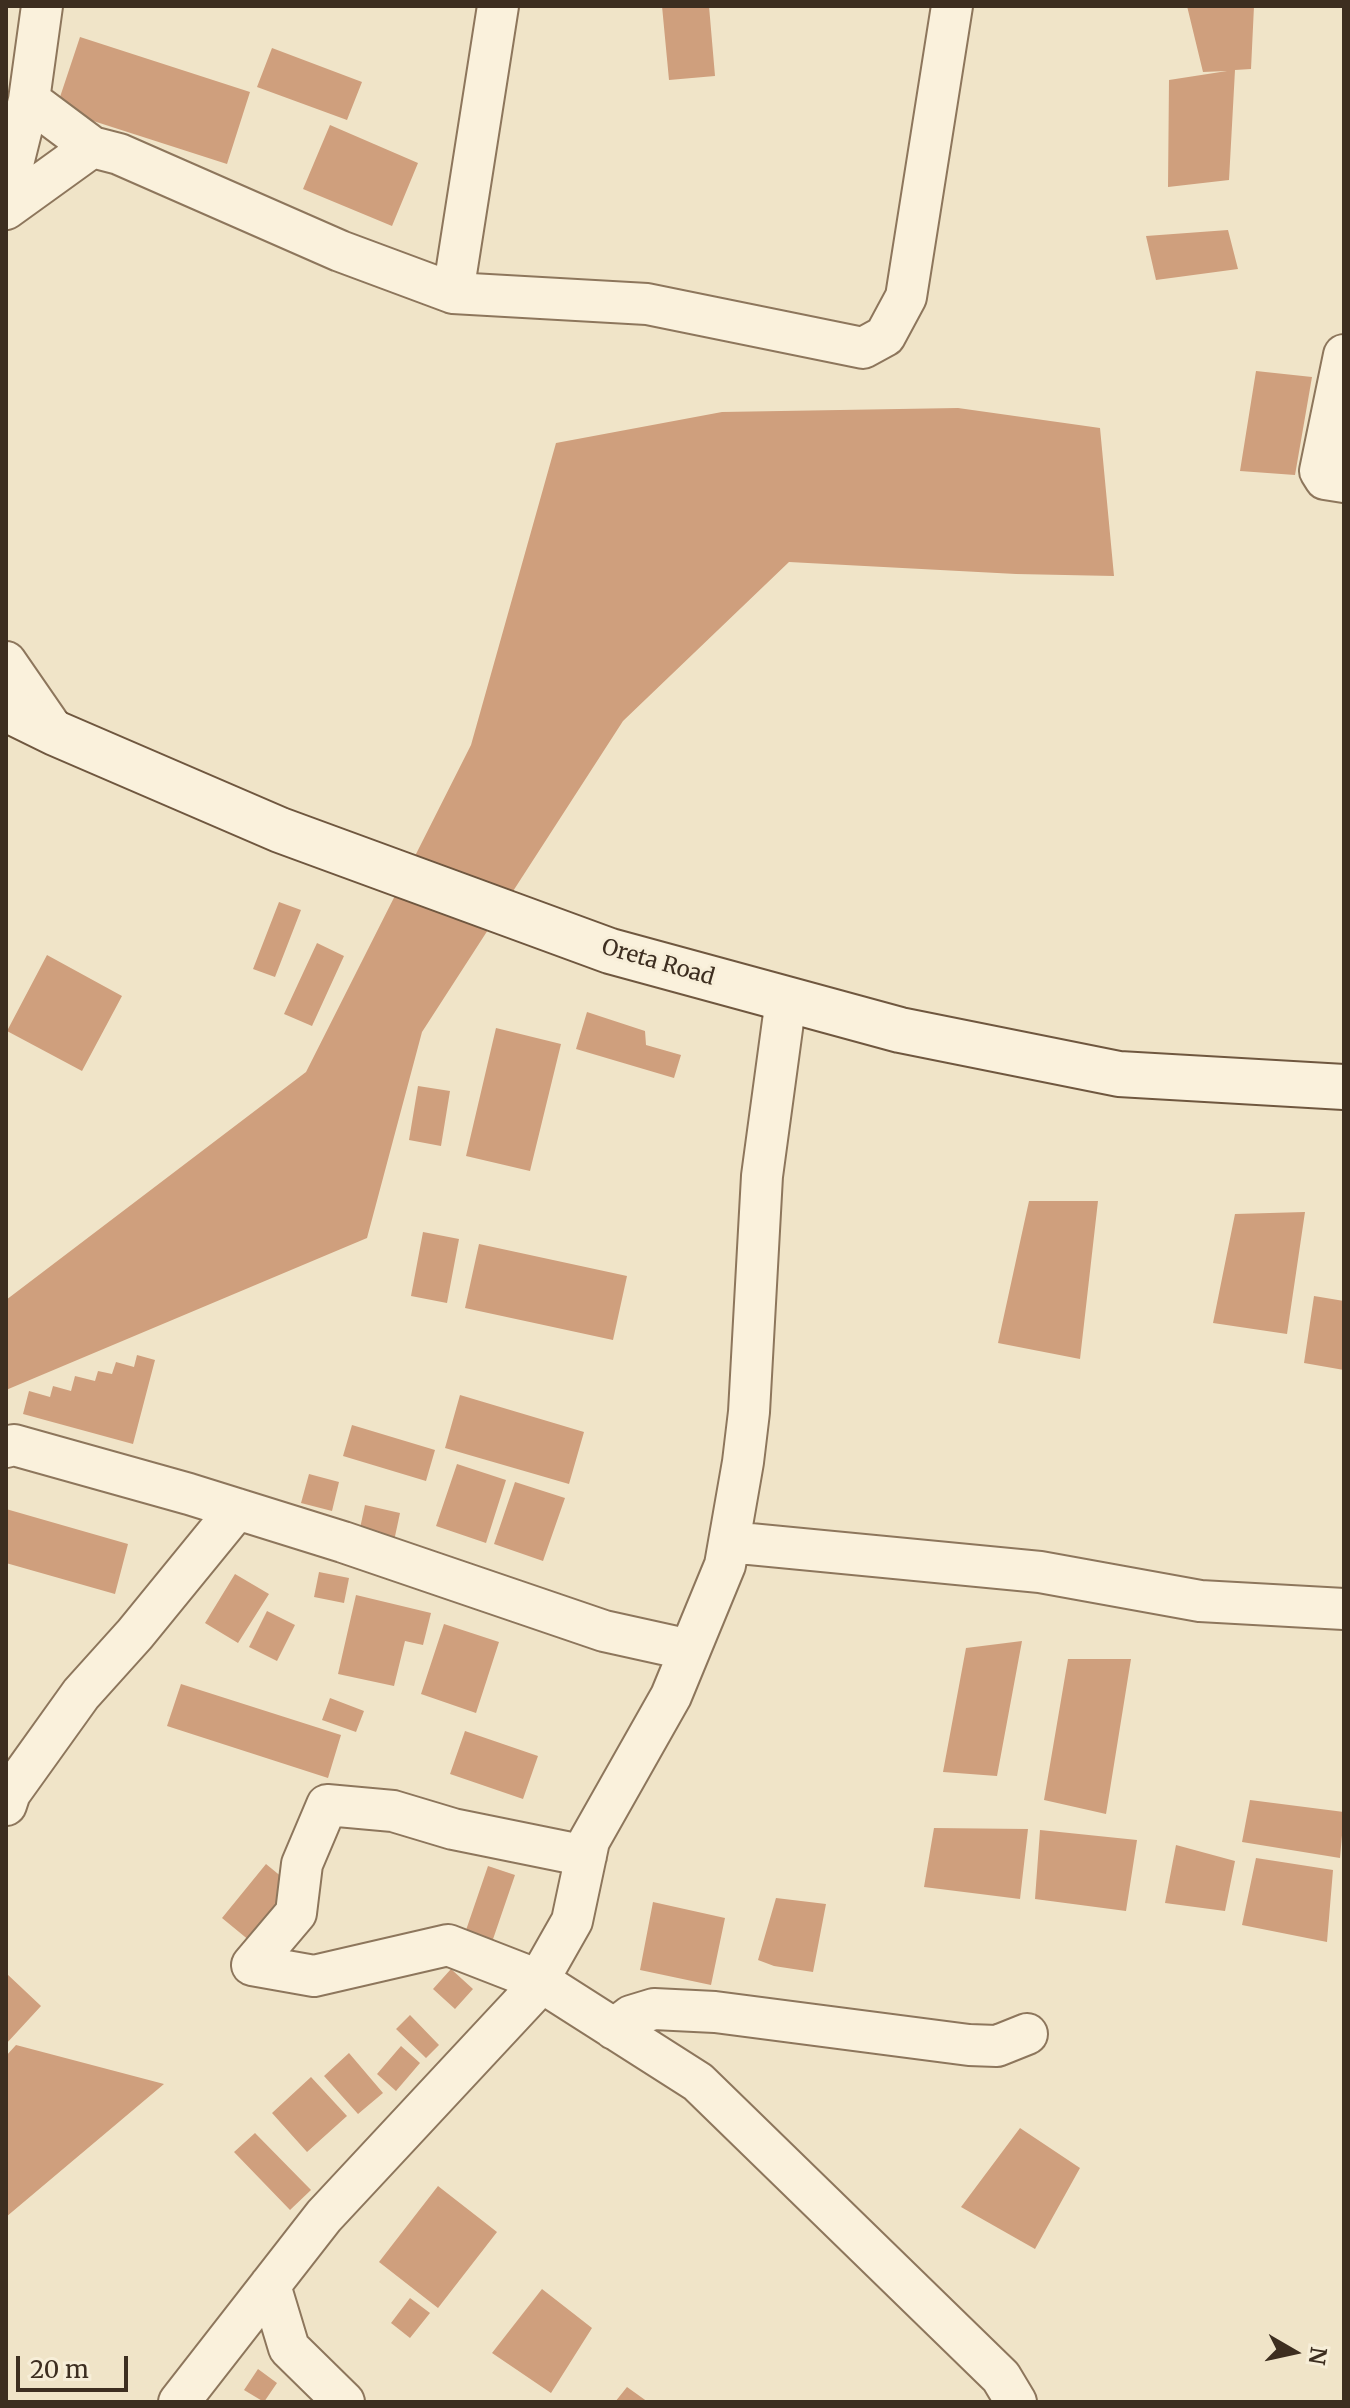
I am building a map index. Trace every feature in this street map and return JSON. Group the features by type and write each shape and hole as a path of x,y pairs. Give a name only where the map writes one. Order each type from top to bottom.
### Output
{"street":[{"path":"6,192 29,100 42,6"},
{"path":"453,293 498,6"},
{"path":"29,100 92,147 119,154 340,251 453,293 647,304 863,348 885,336 906,297 952,6"},
{"path":"6,209 92,147"},
{"path":"1344,355 1320,471 1325,479 1344,482"},
{"path":"6,662 55,733"},
{"name":"Oreta Road","path":"6,709 280,830 595,945 786,999 900,1030 1119,1074 1344,1087"},
{"path":"179,2402 324,2216 530,1995 572,1921 589,1841 671,1696 725,1565 729,1542 749,1412 762,1176 786,999"},
{"path":"6,1447 14,1445 237,1509 604,1631 690,1650"},
{"path":"6,1805 10,1793 81,1694 135,1634 237,1509"},
{"path":"729,1542 1040,1572 1200,1601 1344,1609"},
{"path":"586,1856 453,1829 393,1811 327,1805 302,1864 296,1913 252,1965 314,1976 448,1945 538,1980 698,2082 1001,2377 1016,2402"},
{"path":"614,2029 631,2016 654,2009 741,2014 969,2045 997,2046 1027,2034"},
{"path":"270,2285 289,2348 344,2402"},
{"path":"230,2335 289,2348"}],"building":[{"path":"662,6 709,6 715,76 669,80"},
{"path":"1187,6 1254,6 1251,69 1235,70 1229,180 1168,187 1169,80 1227,71 1203,72"},
{"path":"80,37 250,92 227,164 56,109"},
{"path":"272,48 362,82 347,120 257,87"},
{"path":"330,125 418,163 392,226 303,189"},
{"path":"1228,230 1238,269 1156,280 1146,236"},
{"path":"1256,371 1312,377 1295,475 1240,471"},
{"path":"958,408 1100,428 1114,576 789,562 623,721 422,1032 367,1238 6,1390 6,1300 306,1072 471,745 556,443 722,412"},
{"path":"279,902 301,910 275,977 253,969"},
{"path":"317,943 344,956 312,1026 284,1014"},
{"path":"47,955 122,996 82,1071 7,1031"},
{"path":"587,1012 645,1031 646,1045 681,1055 674,1078 576,1049"},
{"path":"496,1028 561,1044 530,1171 466,1156"},
{"path":"418,1086 450,1091 441,1146 409,1140"},
{"path":"1029,1201 1098,1201 1080,1359 998,1343"},
{"path":"1305,1212 1287,1334 1213,1323 1235,1214"},
{"path":"423,1232 459,1239 447,1303 411,1296"},
{"path":"479,1244 627,1276 613,1340 465,1308"},
{"path":"1314,1296 1344,1301 1344,1370 1304,1363"},
{"path":"137,1355 155,1360 133,1444 23,1414 29,1391 50,1397 53,1386 71,1391 75,1376 95,1381 98,1371 112,1374 116,1362 134,1367"},
{"path":"460,1395 584,1432 569,1484 445,1448"},
{"path":"352,1425 435,1450 426,1481 343,1456"},
{"path":"457,1464 506,1480 486,1543 436,1526"},
{"path":"309,1474 339,1482 332,1511 301,1503"},
{"path":"515,1482 565,1498 543,1561 494,1544"},
{"path":"365,1505 400,1513 394,1541 359,1533"},
{"path":"6,1509 128,1544 115,1594 6,1563"},
{"path":"319,1572 349,1578 344,1603 314,1597"},
{"path":"235,1574 269,1594 238,1643 205,1623"},
{"path":"356,1595 431,1613 423,1645 405,1641 394,1686 338,1674"},
{"path":"267,1611 295,1625 277,1661 249,1647"},
{"path":"444,1624 499,1642 476,1713 421,1694"},
{"path":"1022,1641 997,1776 943,1772 966,1648"},
{"path":"1068,1659 1131,1659 1106,1814 1044,1800"},
{"path":"181,1684 341,1735 328,1778 167,1726"},
{"path":"330,1698 364,1711 356,1732 322,1720"},
{"path":"465,1731 538,1756 523,1799 450,1774"},
{"path":"1250,1800 1344,1812 1340,1858 1242,1842"},
{"path":"934,1828 1028,1829 1020,1899 924,1887"},
{"path":"1040,1830 1137,1840 1126,1911 1035,1899"},
{"path":"1176,1845 1235,1861 1225,1911 1165,1903"},
{"path":"1256,1858 1333,1870 1327,1942 1242,1925"},
{"path":"266,1864 294,1887 250,1941 222,1918"},
{"path":"488,1866 515,1875 491,1945 464,1936"},
{"path":"776,1898 826,1904 813,1972 774,1966 758,1960"},
{"path":"653,1902 725,1918 711,1985 640,1970"},
{"path":"451,1969 473,1989 455,2009 433,1989"},
{"path":"6,1973 41,2006 6,2044"},
{"path":"410,2015 439,2045 426,2058 396,2029"},
{"path":"16,2045 164,2084 6,2217 6,2056"},
{"path":"401,2046 420,2063 396,2091 377,2074"},
{"path":"349,2053 383,2093 358,2114 324,2076"},
{"path":"311,2077 347,2116 307,2152 272,2113"},
{"path":"1020,2128 1080,2168 1035,2249 961,2207"},
{"path":"255,2133 311,2190 290,2210 234,2152"},
{"path":"438,2186 497,2232 438,2308 379,2262"},
{"path":"542,2289 592,2328 551,2393 492,2353"},
{"path":"410,2298 430,2313 410,2338 391,2323"},
{"path":"258,2369 277,2383 264,2402 244,2390"},
{"path":"627,2387 648,2402 615,2402"}]}
